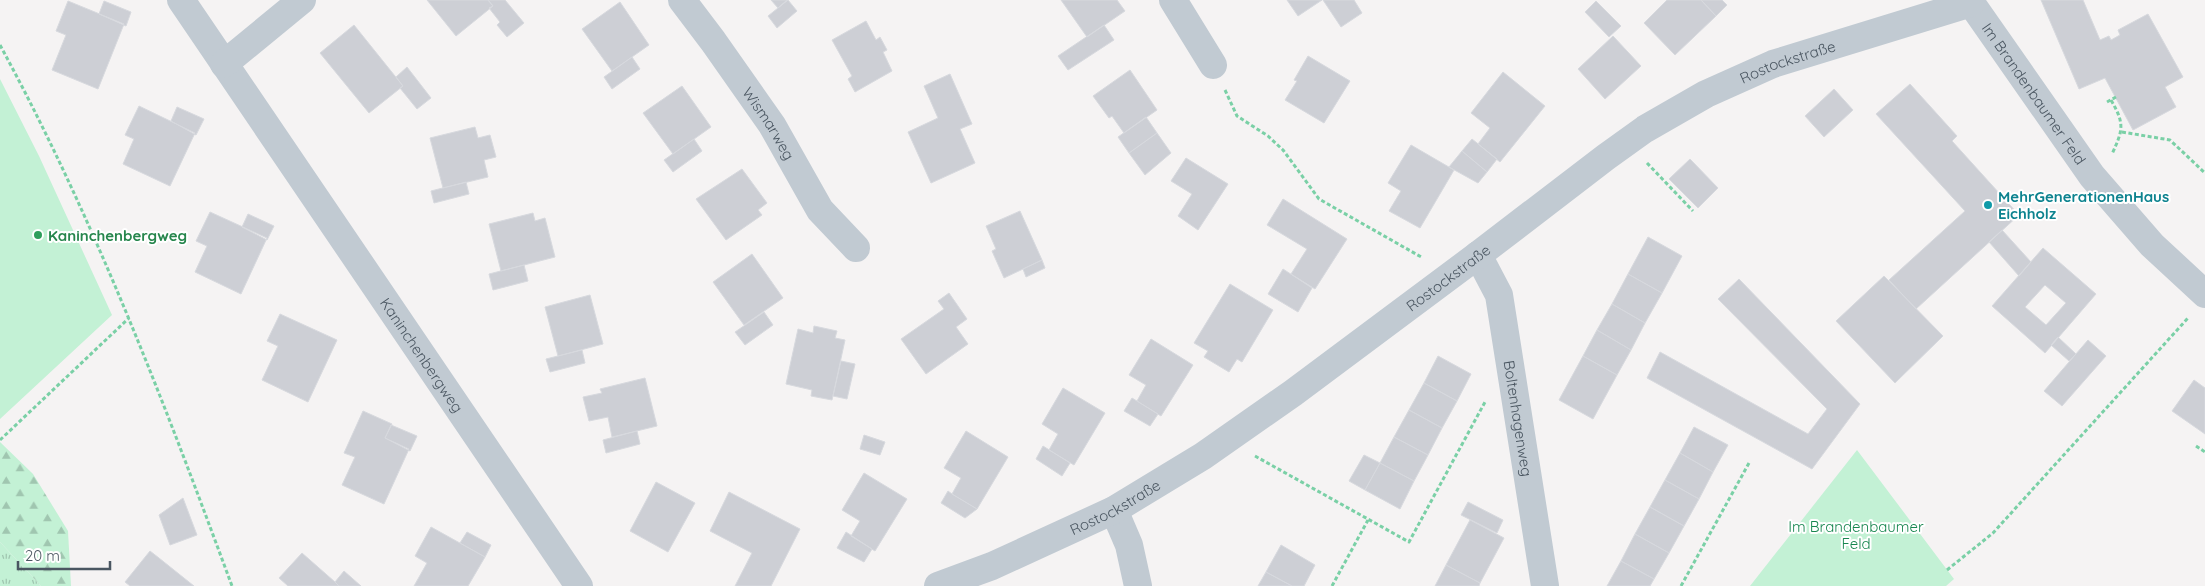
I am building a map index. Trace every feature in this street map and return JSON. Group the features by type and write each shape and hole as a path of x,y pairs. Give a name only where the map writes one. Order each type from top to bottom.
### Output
{"street":[{"name":"Kaninchenbergweg","path":"181,0 580,586"},
{"path":"224,64 302,0"},
{"name":"Wismarweg","path":"682,0 713,40 772,126 820,210 856,248"},
{"path":"1173,0 1213,65"},
{"name":"Im Brandenbaumer Feld","path":"1970,2 2092,176 2152,245 2198,304"},
{"name":"Rostockstraße","path":"938,586 992,566 1114,510 1226,439 1293,393 1645,129 1706,94 1773,64 1970,2"},
{"name":"Boltenhagenweg","path":"1478,255 1498,295 1545,586"},
{"path":"1114,510 1128,545 1138,586"}],"path":[{"path":"0,45 26,92 129,318 232,586"},
{"path":"1213,65 1237,116 1268,136 1283,150 1319,199 1452,275"},
{"path":"2092,176 2109,161 2122,132 2122,123 2109,101 2116,97"},
{"path":"2122,132 2170,140 2205,173"},
{"path":"1644,160 1693,211"},
{"path":"1947,570 1993,533 2198,304"},
{"path":"0,440 129,318"},
{"path":"1226,439 1409,542 1495,382 1513,382"},
{"path":"2196,446 2205,452"},
{"path":"1681,586 1749,463"},
{"path":"1332,586 1368,520"}],"green space":[{"name":"Kaninchenbergweg","path":"0,79 39,156 112,315 0,419"},
{"path":"0,442 33,474 68,531 71,586 41,586 0,542"},
{"name":"Im Brandenbaumer Feld","path":"1857,450 1954,579 1946,586 1750,586"},
{"path":"0,542 41,586 0,586"}],"building":[{"path":"427,0 488,0 493,6 456,36"},
{"path":"488,0 505,0 524,23 507,37 497,25 500,22 489,8 493,6"},
{"path":"771,0 787,0 778,8"},
{"path":"788,0 797,11 777,28 768,16"},
{"path":"1061,0 1117,0 1125,11 1087,37"},
{"path":"1287,0 1322,0 1298,16"},
{"path":"1323,0 1354,0 1362,13 1341,27"},
{"path":"1667,0 1701,0 1716,16 1675,55 1644,23"},
{"path":"1701,0 1722,0 1727,5 1716,16"},
{"path":"2041,0 2083,0 2100,40 2109,36 2111,40 2120,35 2118,30 2148,14 2183,77 2165,87 2176,107 2133,130 2105,78 2079,89"},
{"path":"68,1 124,24 98,89 52,70 66,35 56,31"},
{"path":"104,1 131,12 126,26 99,14"},
{"path":"1596,1 1621,26 1609,37 1585,12"},
{"path":"620,2 649,45 612,71 582,29"},
{"path":"866,21 876,40 880,37 887,50 883,52 892,71 855,92 848,79 852,76 832,40"},
{"path":"354,25 403,86 369,113 320,53"},
{"path":"1104,25 1114,40 1068,70 1058,56"},
{"path":"1613,36 1641,66 1605,99 1578,69"},
{"path":"1308,56 1350,81 1324,123 1285,100 1297,81 1294,80"},
{"path":"632,57 640,69 612,89 604,77"},
{"path":"407,67 431,98 417,109 400,88 403,86 396,77"},
{"path":"1130,70 1157,110 1124,133 1112,116 1109,118 1093,96"},
{"path":"1503,72 1545,106 1500,162 1478,144 1490,128 1471,113"},
{"path":"950,74 972,124 960,129 975,163 931,183 908,132 938,118 924,86"},
{"path":"1910,84 1957,136 1952,141 2019,215 1916,309 1889,280 1965,211 1876,114"},
{"path":"682,86 711,127 673,154 643,113"},
{"path":"1834,89 1853,110 1824,137 1805,116"},
{"path":"139,106 195,133 170,186 123,164 134,139 125,135"},
{"path":"177,107 204,119 196,135 171,121"},
{"path":"1146,117 1157,133 1129,153 1118,137"},
{"path":"475,127 478,138 490,135 496,157 484,160 488,177 443,188 430,138"},
{"path":"1157,133 1171,153 1145,175 1129,153"},
{"path":"694,139 702,151 673,172 664,160"},
{"path":"1472,139 1497,159 1487,172 1462,151"},
{"path":"1411,145 1454,170 1420,228 1389,211 1401,191 1388,183"},
{"path":"1462,151 1487,172 1478,183 1449,167"},
{"path":"1186,158 1228,184 1198,230 1178,216 1192,194 1171,181"},
{"path":"1690,159 1718,188 1698,208 1669,179"},
{"path":"742,169 767,203 758,210 762,215 726,240 696,199"},
{"path":"466,182 469,194 434,203 431,191"},
{"path":"1283,199 1347,239 1315,289 1291,274 1307,249 1267,225"},
{"path":"1020,211 1042,260 1004,278 992,251 996,249 986,226"},
{"path":"210,212 267,238 241,294 195,272 207,246 196,241"},
{"path":"533,213 535,221 545,218 555,257 501,271 489,224"},
{"path":"248,214 274,226 267,240 242,227"},
{"path":"2002,230 2031,262 2019,276 1989,242"},
{"path":"1648,237 1682,256 1662,293 1628,274"},
{"path":"2043,248 2096,294 2045,353 1992,306","holes":["2045,285 2066,303 2046,325 2025,307"]},
{"path":"752,254 783,298 744,325 713,282"},
{"path":"1042,260 1045,268 1026,277 1023,269"},
{"path":"524,265 528,281 493,290 489,274"},
{"path":"1283,269 1312,288 1298,312 1268,294"},
{"path":"1628,274 1662,293 1645,323 1612,304"},
{"path":"1884,276 1943,336 1895,383 1836,321"},
{"path":"1739,279 1860,404 1812,469 1647,378 1660,352 1808,434 1827,409 1718,299"},
{"path":"1230,284 1273,310 1242,362 1237,359 1229,372 1204,357 1208,351 1194,343"},
{"path":"949,293 967,319 956,327 968,344 926,374 901,339 944,309 938,301"},
{"path":"590,295 603,344 558,356 545,307"},
{"path":"1612,304 1645,323 1631,350 1597,330"},
{"path":"764,312 773,325 745,345 735,332"},
{"path":"280,314 337,340 308,402 262,380 278,346 267,341"},
{"path":"814,326 837,331 835,338 845,340 832,400 811,396 812,390 786,384 798,329 813,333"},
{"path":"1597,330 1631,350 1617,375 1583,356"},
{"path":"2058,337 2076,354 2069,361 2051,345"},
{"path":"1151,339 1193,365 1161,416 1137,401 1146,385 1129,375"},
{"path":"2088,340 2106,356 2062,406 2044,391"},
{"path":"582,350 585,363 550,372 546,359"},
{"path":"1438,356 1471,374 1457,401 1424,383"},
{"path":"1583,356 1617,375 1593,419 1559,400"},
{"path":"841,361 855,364 847,399 833,396"},
{"path":"645,378 657,426 612,437 608,417 589,421 583,397 602,393 600,389"},
{"path":"2194,380 2205,388 2205,434 2172,411"},
{"path":"1424,383 1457,401 1442,428 1409,410"},
{"path":"1063,388 1105,413 1074,465 1049,450 1058,434 1042,424"},
{"path":"1132,398 1158,414 1150,426 1124,411"},
{"path":"1409,410 1442,428 1428,455 1394,437"},
{"path":"363,411 392,424 385,438 409,449 384,504 342,485 355,457 344,453"},
{"path":"391,425 417,436 410,451 385,438"},
{"path":"1694,427 1728,445 1713,472 1680,453"},
{"path":"637,431 640,444 606,453 603,440"},
{"path":"966,431 1008,457 977,509 952,494 961,478 944,468"},
{"path":"864,435 885,442 880,455 860,449"},
{"path":"1394,437 1428,455 1414,481 1380,463"},
{"path":"1043,446 1070,463 1062,476 1036,459"},
{"path":"1680,453 1713,472 1699,499 1665,480"},
{"path":"1364,455 1380,463 1365,490 1349,481"},
{"path":"1380,463 1414,481 1400,509 1365,490"},
{"path":"864,473 907,499 875,551 851,536 860,521 842,510"},
{"path":"1665,480 1699,499 1684,526 1650,507"},
{"path":"656,482 695,503 668,552 630,531"},
{"path":"948,491 977,509 965,518 941,503"},
{"path":"729,492 800,529 771,586 735,586 752,553 710,531"},
{"path":"183,498 197,535 170,545 159,515"},
{"path":"1468,502 1503,520 1497,533 1461,515"},
{"path":"1650,507 1684,526 1669,553 1635,534"},
{"path":"1470,520 1504,538 1480,583 1446,565"},
{"path":"431,527 485,557 468,586 414,586 427,563 415,556"},
{"path":"467,532 491,545 485,557 460,543"},
{"path":"846,532 872,549 864,562 837,548"},
{"path":"1635,534 1669,553 1654,579 1621,561"},
{"path":"1281,545 1315,565 1304,586 1292,586 1266,572"},
{"path":"150,551 194,586 130,586 125,582"},
{"path":"302,553 339,586 288,586 279,578"},
{"path":"1621,561 1654,579 1650,586 1607,586"},
{"path":"1446,565 1480,583 1479,586 1435,586"},
{"path":"344,571 361,586 339,586 335,582"},
{"path":"1266,572 1292,586 1258,586"}],"place":[{"name":"MehrGenerationenHaus Eichholz","path":"1988,205"},
{"name":"Kaninchenbergweg","path":"38,235"}]}
